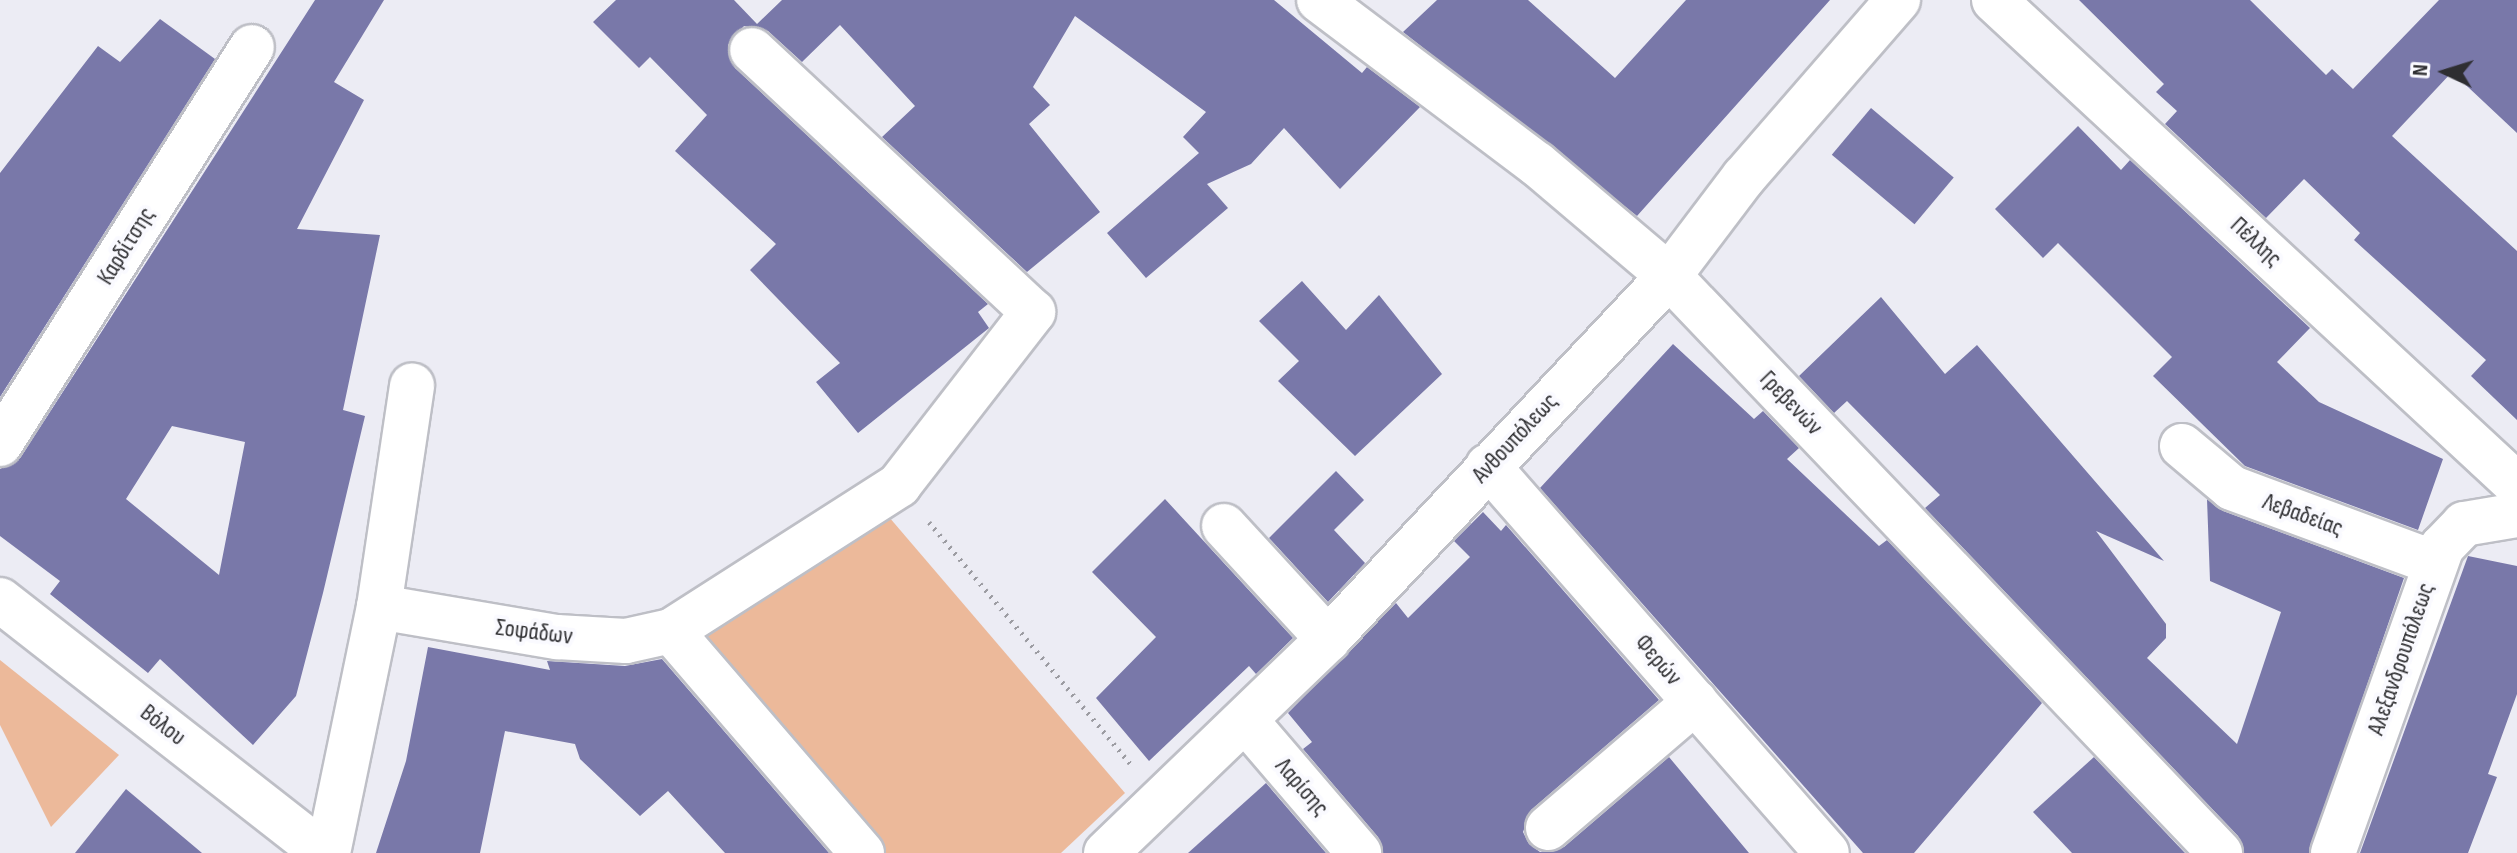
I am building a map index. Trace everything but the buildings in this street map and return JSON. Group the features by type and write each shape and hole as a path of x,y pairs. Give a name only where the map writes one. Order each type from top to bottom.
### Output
{"street":[{"name":"Γρεβενών","path":"1319,0 1537,164 1669,276 2220,853"},
{"name":"Ανθουπόλεως","path":"1106,853 1328,639 1669,276 1744,177 1898,0"},
{"name":"Πέλλης","path":"1994,0 2517,485"},
{"name":"Καρδίτσης","path":"0,444 252,47"},
{"name":"Σοφάδων","path":"379,607 557,637 626,641 671,631 899,485 1033,312 752,50"},
{"path":"326,853 379,607 412,385"},
{"name":"Λεβαδείας","path":"2182,446 2232,488 2435,563"},
{"name":"Φερών","path":"1488,466 1827,853"},
{"name":"Αλεξανδρουπόλεως","path":"2333,853 2435,563 2448,537 2464,524 2517,515"},
{"path":"1224,526 1328,639"},
{"name":"Βόλου","path":"0,600 326,853"},
{"path":"671,631 862,853"},
{"path":"1548,828 1695,702"},
{"name":"Λαρίσης","path":"1246,721 1359,853"}],"path":[{"path":"899,485 1162,800"}],"shaded area":[{"path":"883,510 1125,793 1061,853 882,853 698,636"},
{"path":"0,660 119,755 51,827 0,725"}]}
